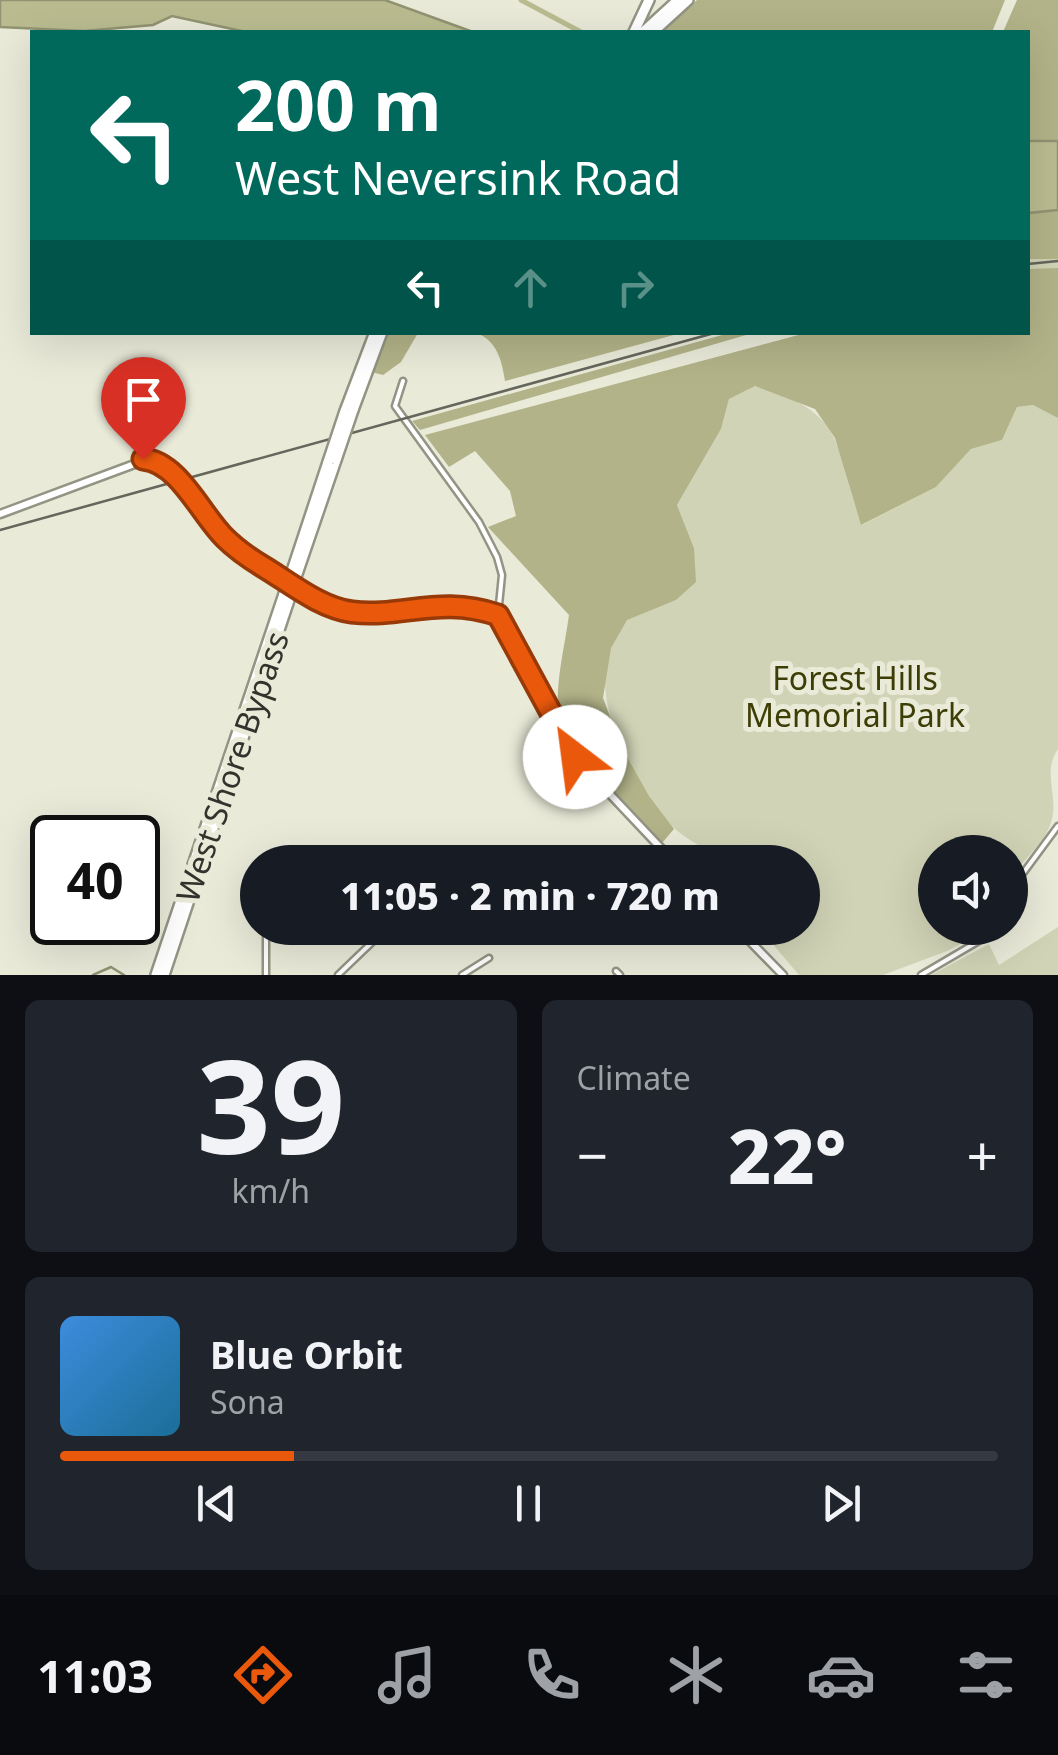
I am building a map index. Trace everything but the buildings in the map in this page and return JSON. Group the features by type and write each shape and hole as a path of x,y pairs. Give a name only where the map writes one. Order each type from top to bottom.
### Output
{"highway":[{"path":"635,30 650,0"},
{"path":"644,30 678,0"},
{"path":"655,30 688,0"},
{"name":"West Shore Bypass","path":"160,975 377,335"}],"street":[{"path":"403,381 395,406 479,522 500,564 498,615 570,750 658,845"},
{"path":"0,514 134,462 154,460 244,556 334,606 363,612 437,605 498,615"},
{"path":"1028,867 1058,826"},
{"path":"266,945 266,975"},
{"path":"338,975 369,945"},
{"path":"754,945 783,975"},
{"path":"921,975 972,945"},
{"path":"462,975 489,958"}],"green space":[{"name":"Forest Hills Memorial Park","path":"1058,193 1058,749 1051,767 1052,819 1028,857 1028,835 918,835 918,945 958,945 883,975 799,975 773,945 820,945 820,845 698,845 671,825 640,782 614,727 606,698 605,669 611,643 630,617 676,600 694,548 677,505 721,429 729,399 754,386 785,396 822,421 840,453 862,525 936,487 971,449 1002,440 1017,407 1033,405 1047,410 1030,335 1030,197"},
{"path":"1058,927 1058,975 931,975 987,945 999,965"}],"shaded area":[{"path":"0,0 385,0 468,30 237,30 172,16 153,25 96,30 0,27"},
{"path":"697,0 1005,0 993,30 664,30"},
{"path":"1017,0 1058,0 1058,141 1030,141 1030,30 1004,30"},
{"path":"1030,141 1058,141 1058,210 1030,213"},
{"path":"1058,210 1058,259 1030,259 1030,213"},
{"path":"1058,268 1058,418 1033,405 1017,407 1002,440 971,449 936,487 861,525 835,438 815,409 755,386 729,399 721,429 677,505 694,548 696,582 676,600 627,620 611,648 603,698 622,748 649,796 674,829 662,843 584,762 562,726 558,686 569,615 488,527 516,516 510,491 475,451 449,467 425,435 799,335 1030,335 1030,269"},
{"path":"387,335 417,335 401,362 383,375 371,372"},
{"path":"674,335 505,381 494,346 483,336"},
{"path":"722,335 746,335 420,430 412,421"}],"waterway":[{"path":"521,0 577,30"},
{"path":"93,975 111,967 124,975"}],"railway":[{"path":"1030,264 1058,261"},
{"path":"0,530 707,335"}],"route":[{"path":"143,459 154,460 176,478 221,535 244,556 336,608 381,612 437,605 498,615 575,757"}]}
